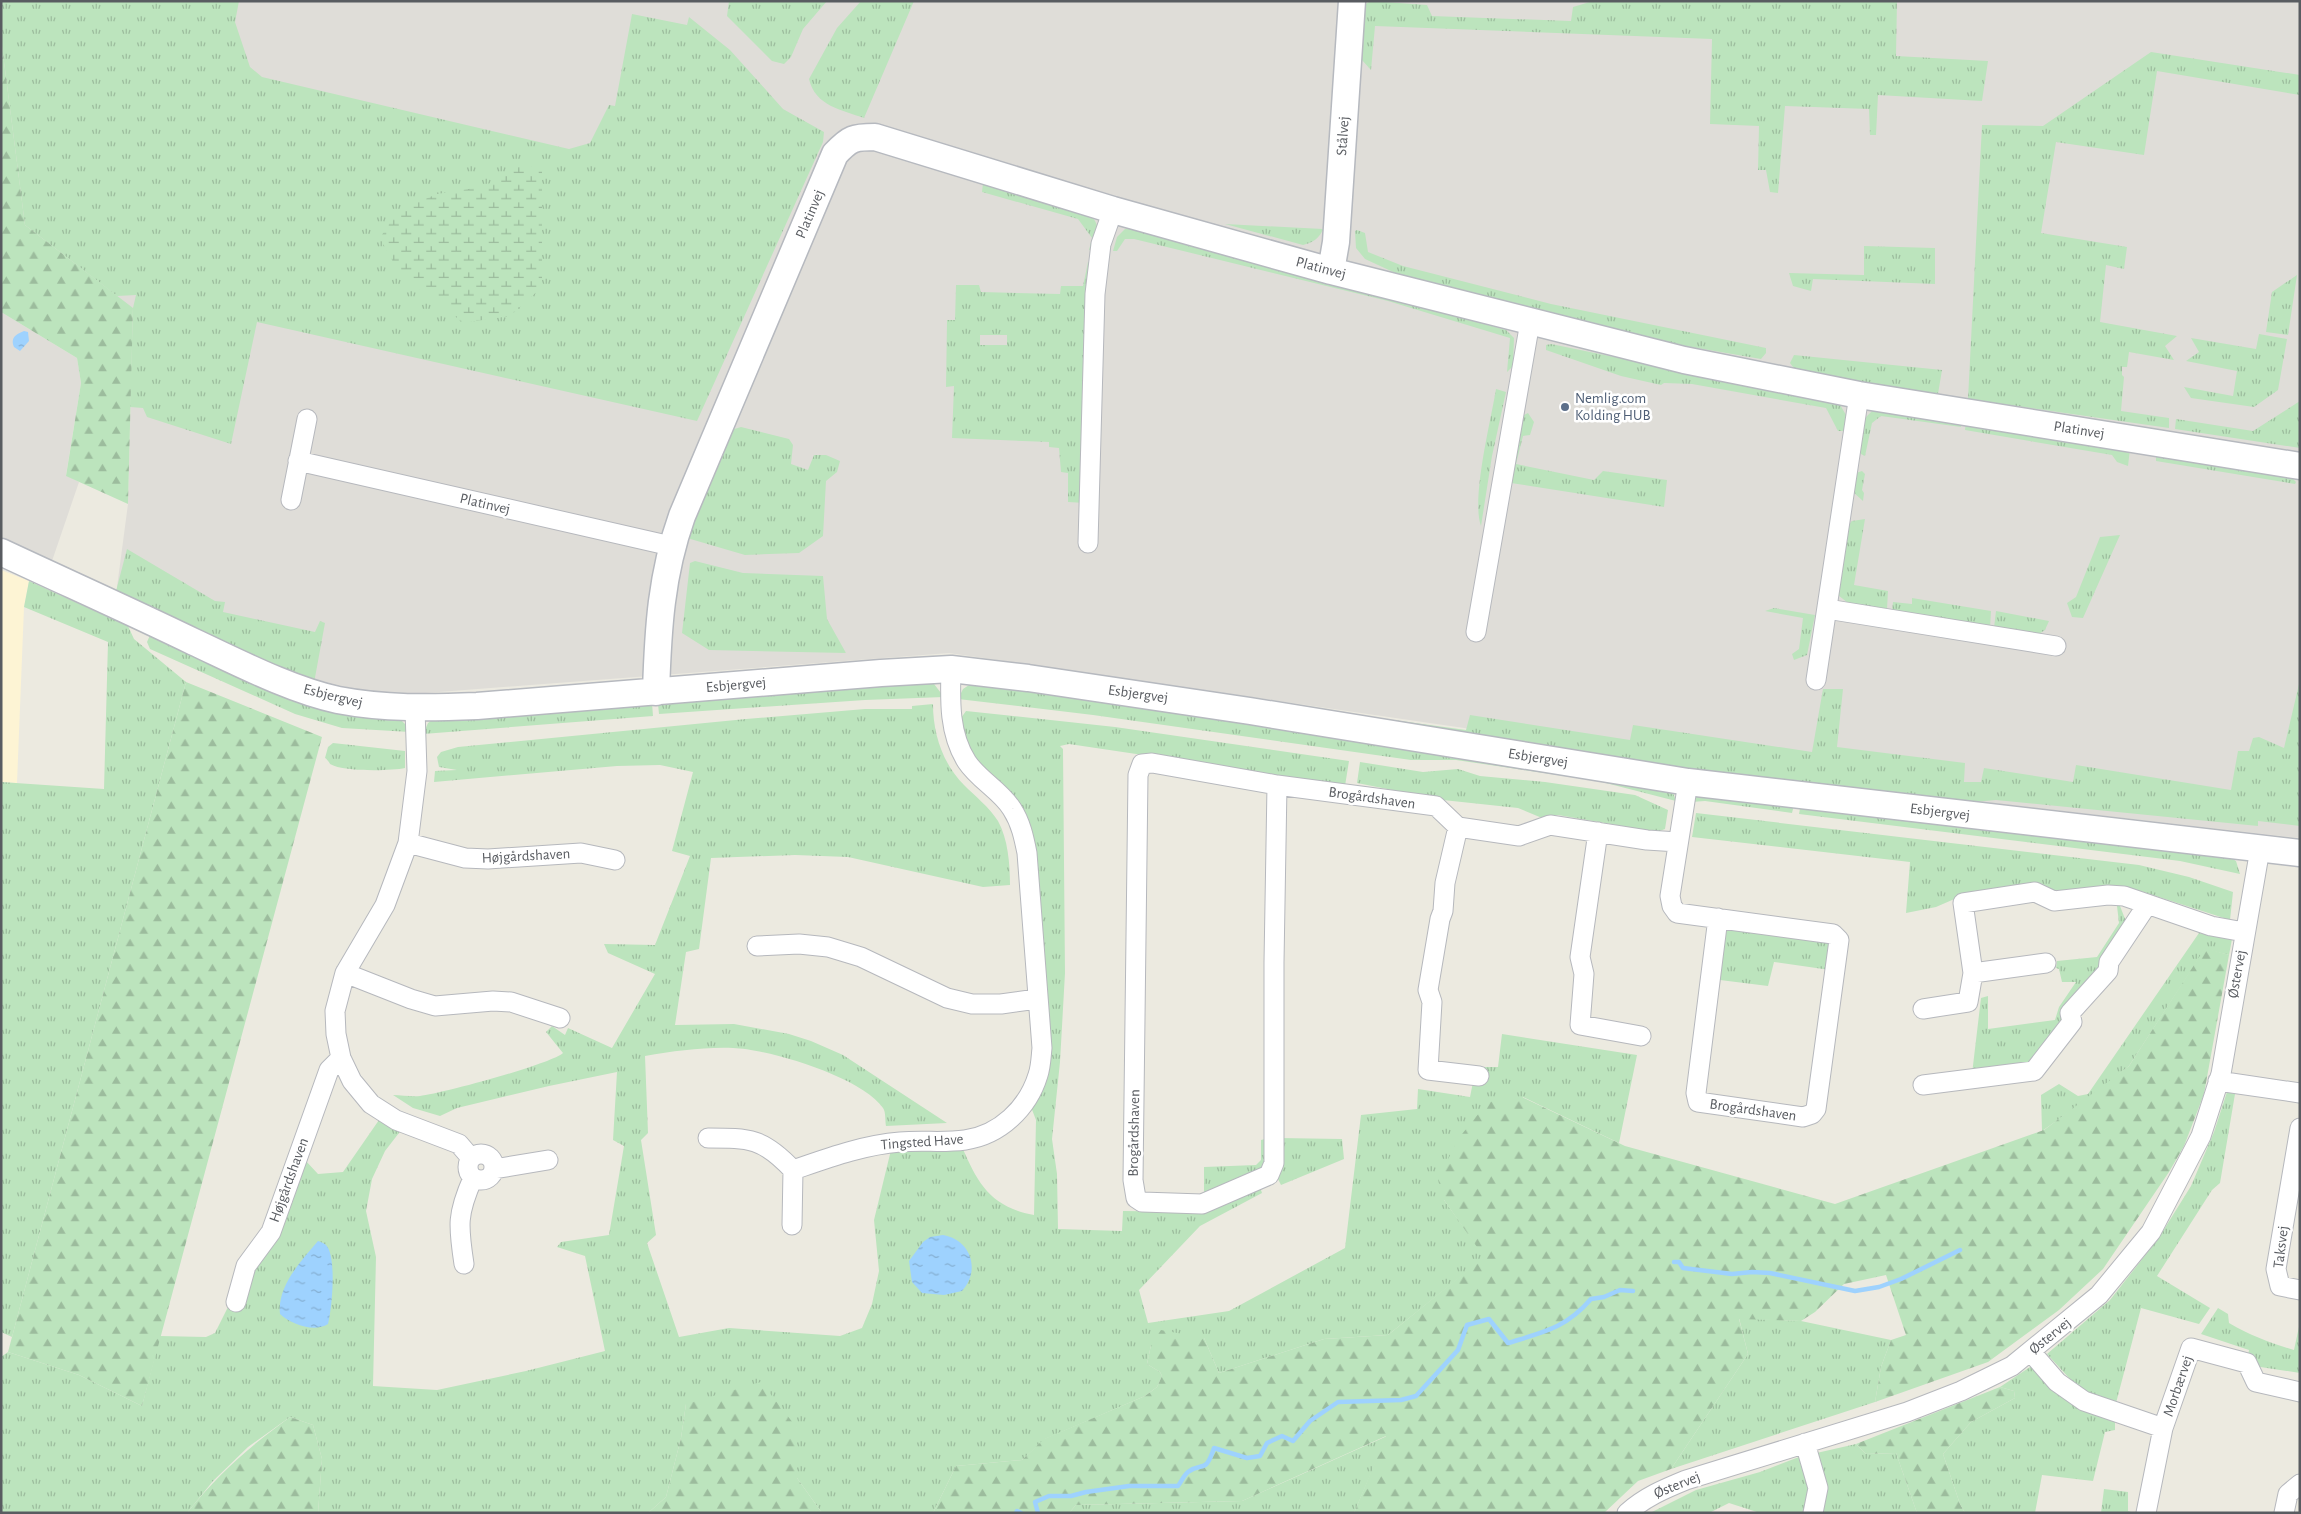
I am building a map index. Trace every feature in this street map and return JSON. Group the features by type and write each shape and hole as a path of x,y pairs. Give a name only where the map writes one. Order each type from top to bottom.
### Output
{"street":[{"name":"Stålvej","path":"1331,271 1336,242 1352,1"},
{"name":"Platinvej","path":"656,692 659,614 671,546 835,154 847,141 857,137 875,137 1113,210 1331,271 1684,360 1859,395 2300,466"},
{"path":"1088,543 1095,294 1101,244 1113,210"},
{"path":"1476,632 1530,322"},
{"path":"1816,680 1859,395"},
{"path":"291,500 306,419"},
{"name":"Platinvej","path":"298,461 671,546"},
{"name":"Esbjergvej","path":"1,552 302,690 336,700 369,705 415,709 951,669 1028,678 1202,704 1688,782 2300,853"},
{"path":"1826,609 2056,646"},
{"name":"Tingsted Have","path":"793,1170 864,1147 901,1142 966,1140 993,1132 1016,1114 1030,1094 1038,1074 1042,1048 1030,877 1022,828 1012,808 967,763 956,739 950,712 951,669"},
{"path":"415,709 416,771 408,843 385,904 344,973 335,1011 336,1034 341,1058 352,1081 371,1104 396,1120 460,1144 471,1158"},
{"name":"Brogårdshaven","path":"1277,785 1274,962 1274,1163 1269,1175 1202,1204 1142,1202 1136,1198 1133,1180 1138,775 1142,764 1152,763 1277,785 1436,806 1458,827"},
{"name":"Brogårdshaven","path":"1688,782 1670,896 1672,906 1677,913 1718,918 1833,934 1839,940 1816,1109 1812,1114 1802,1117 1698,1102 1696,1092 1718,918"},
{"path":"1479,1076 1428,1070 1432,1002 1428,990 1440,919 1444,911 1446,883 1458,827 1519,836 1550,825 1647,840 1678,842"},
{"path":"1598,832 1580,957 1584,974 1580,1025 1641,1036"},
{"name":"Højgårdshaven","path":"408,843 465,858 488,859 581,853 615,860"},
{"name":"Østervej","path":"1627,1513 1638,1503 1658,1491 1686,1480 1907,1412 1961,1391 2012,1366 2100,1295 2151,1232 2201,1136 2218,1081 2260,849"},
{"name":"Østervej","path":"1923,1009 1968,1002 1973,973 1963,903 2034,892 2054,901 2108,894 2124,896 2211,926 2244,932"},
{"path":"1923,1085 2034,1072 2072,1022 2070,1013 2108,971 2109,962 2147,905"},
{"path":"757,946 799,944 828,947 861,957 946,998 972,1004 1001,1004 1038,999"},
{"path":"1973,973 2046,963"},
{"path":"344,973 411,999 435,1006 493,1001 512,1002 560,1018"},
{"name":"Højgårdshaven","path":"236,1302 246,1266 271,1232 329,1070 341,1058"},
{"path":"2218,1081 2300,1093"},
{"name":"Taksvej","path":"2300,1128 2276,1269 2280,1286 2300,1290"},
{"path":"708,1138 744,1138 765,1145 793,1170 792,1225"},
{"path":"494,1169 492,1160 485,1155 477,1154 471,1158 468,1170 473,1178 477,1180 486,1179 494,1169 548,1160"},
{"path":"464,1264 458,1229 459,1213 473,1178"},
{"name":"Morbærvej","path":"2146,1513 2163,1428 2191,1348 2248,1363 2256,1382 2300,1392"},
{"name":"Morbærvej","path":"2031,1352 2057,1382 2084,1400 2163,1428"},
{"path":"1805,1443 1818,1488 1813,1513"},
{"path":"2284,1513 2288,1494 2300,1484"}],"shaded area":[{"path":"1,1 2300,1 2300,838 1939,797 949,653 413,694 363,691 302,676 117,587 128,504 133,309 25,225 1,38"},
{"path":"1,312 77,358 81,383 66,475 79,482 52,561 1,538"},
{"path":"1,570 29,581 24,607 17,783 1,782"}],"green space":[{"path":"1,1 239,1 235,22 250,67 262,77 569,149 590,143 609,105 615,106 632,14 687,25 689,17 730,50 783,109 824,132 823,142 697,421 257,322 231,444 147,417 143,408 130,407 133,308 136,295 117,296 25,225 1,38"},
{"path":"729,1 827,1 803,29 791,57 784,64 772,61 727,16"},
{"path":"861,1 914,1 864,118 830,106 817,95 809,79 837,28"},
{"path":"1371,1 1427,5 1432,16 1571,21 1573,7 1593,1 1897,1 1896,56 1988,61 1982,101 1878,95 1876,135 1870,135 1869,109 1785,106 1778,193 1770,192 1766,170 1758,170 1759,126 1710,124 1712,39 1375,26 1371,70 1361,59 1362,6"},
{"path":"1,38 25,225 133,308 128,504 66,476 81,383 77,358 1,312"},
{"path":"2151,52 2300,75 2300,95 2157,71 2144,155 2056,142 2041,233 2127,247 2124,269 2106,265 2100,322 2177,336 2165,346 2174,360 2129,352 2127,367 2122,367 2122,375 2124,377 2121,411 2169,418 2169,428 1968,399 1982,125 2043,126"},
{"path":"515,163 542,168 542,287 510,316 462,323 443,304 425,294 398,271 380,238 397,211 437,194 475,188 491,183"},
{"path":"983,183 1088,213 1097,226 1097,252 1089,250 1092,238 1078,219 982,192"},
{"path":"1225,224 1323,229 1315,240 1303,245"},
{"path":"1125,229 1140,229 1506,330 1514,338 1513,366 1507,372 1510,338 1388,301 1134,239 1125,239 1117,251 1113,251 1117,237"},
{"path":"1355,231 1365,233 1368,252 1403,266 1551,304 1766,348 1766,353 1761,359 1651,340 1404,277 1365,259 1356,248"},
{"path":"1864,246 1935,248 1935,284 1813,279 1811,291 1793,286 1789,273 1864,275"},
{"path":"1088,262 1094,263 1085,503 1068,502 1068,473 1061,472 1059,448 1049,447 1049,442 952,438 954,386 946,387 947,320 955,320 956,285 979,285 981,292 1060,294 1061,286 1083,286","holes":["980,335 1007,335 1007,345 980,345"]},
{"path":"2297,275 2288,335 2266,332 2272,292"},
{"path":"2259,334 2287,339 2278,390 2254,407 2191,398 2184,387 2233,396 2237,371 2186,361 2199,352 2191,338 2256,349"},
{"path":"1551,344 1839,403 1846,415 1845,431 1838,431 1826,408 1692,384 1664,383 1661,385 1621,376 1546,350 1546,345"},
{"path":"1794,355 1942,370 1938,394 1796,371 1790,363"},
{"path":"1496,389 1506,392 1492,456 1481,526 1478,498 1480,479"},
{"path":"2300,401 2300,448 2175,429 2176,419 2253,431"},
{"path":"1873,410 1962,420 1961,427 1881,416 1872,423 1865,456 1861,454 1859,449 1863,420"},
{"path":"1528,413 1534,422 1530,435 1523,436 1516,464 1594,480 1603,471 1667,480 1664,507 1511,483 1522,416"},
{"path":"1966,421 2130,449 2128,466 2117,462 2112,455 1965,430"},
{"path":"741,427 789,439 793,445 791,464 808,470 814,455 826,455 840,461 837,472 826,481 823,536 799,553 745,555 687,538 731,430"},
{"path":"2156,455 2288,474 2296,482 2295,484 2156,461"},
{"path":"1862,471 1865,474 1862,490 1864,493 1863,501 1853,492 1853,474"},
{"path":"1865,519 1854,585 1888,591 1887,609 1848,603 1838,595 1846,527 1852,521"},
{"path":"2120,535 2083,618 2072,617 2067,603 2076,597 2100,537"},
{"path":"127,549 215,601 225,602 223,612 315,632 320,621 325,623 314,683 273,668 116,591"},
{"path":"695,561 743,573 823,576 827,619 846,653 709,650 682,633 690,563"},
{"path":"29,581 128,626 134,639 186,682 12,1337 1,1332 1,782 104,789 108,642 24,607"},
{"path":"1912,598 1991,611 1990,628 1892,611 1893,602 1912,604"},
{"path":"1774,608 1815,615 1807,655 1794,660 1792,654 1799,649 1803,618 1765,611"},
{"path":"1996,611 2049,621 2045,630 2039,634 1994,628"},
{"path":"151,633 398,717 410,729 410,732 342,728 295,714 150,649 147,642"},
{"path":"931,680 944,697 865,700 659,714 658,704 687,703 729,693"},
{"path":"2300,680 2300,826 2258,821 2258,826 1996,800 1974,802 1961,807 1627,760 1314,709 1466,730 1470,715 1630,740 1633,725 1812,752 1823,689 1843,689 1837,747 1965,763 1964,782 1981,782 1984,768 2073,782 2076,765 2231,790 2238,751 2249,751 2253,738 2259,737 2284,748"},
{"path":"186,682 322,737 142,1406 79,1375 8,1352"},
{"path":"972,683 1670,784 1676,801 1598,781 1456,760 1411,760 1093,715 958,699 963,689"},
{"path":"652,703 653,716 423,734 428,723 439,715"},
{"path":"933,704 937,737 950,768 990,811 1001,828 1008,852 1010,885 983,887 848,857 795,855 711,858 699,949 686,952 675,1025 734,1024 789,1034 811,1041 843,1055 947,1123 886,1126 883,1108 872,1097 856,1086 813,1067 768,1053 722,1048 645,1056 648,1133 641,1140 656,1235 647,1243 679,1337 729,1328 840,1336 862,1328 872,1304 879,1271 874,1220 891,1150 962,1147 980,1183 988,1192 1007,1206 1034,1215 1036,1120 1031,1107 1042,1087 1034,851 963,740 961,718 966,711 1115,727 1349,761 1345,786 1319,781 1317,787 1311,780 1069,744 1060,746 1063,749 1065,973 1060,1062 1052,1139 1057,1174 1058,1229 1122,1231 1123,1211 1201,1212 1260,1187 1262,1193 1200,1226 1139,1290 1148,1323 1229,1311 1345,1248 1361,1115 1417,1109 1418,1089 1470,1097 1473,1082 1480,1082 1481,1067 1498,1067 1502,1034 1637,1055 1619,1143 1523,1097 1444,1200 1485,1257 1388,1335 1324,1339 1219,1373 1204,1338 1151,1345 1147,1364 1160,1372 1162,1376 1157,1387 1145,1396 1045,1439 1022,1460 956,1466 933,1513 822,1513 797,1478 797,1428 686,1404 681,1438 666,1497 648,1513 318,1513 322,1459 313,1425 290,1417 248,1447 213,1481 187,1513 1,1513 1,1357 8,1352 79,1375 142,1406 160,1336 206,1337 215,1333 230,1303 253,1268 305,1160 318,1174 343,1172 379,1120 402,1129 385,1151 372,1179 366,1211 376,1257 373,1386 437,1390 526,1371 605,1351 585,1256 557,1247 561,1242 609,1235 624,1146 613,1140 617,1072 457,1108 440,1116 413,1108 393,1095 420,1096 449,1090 518,1071 554,1058 563,1053 546,1032 552,1026 565,1035 568,1028 612,1048 655,974 608,953 604,944 655,945 690,856 672,851 693,772 660,765 617,766 434,782 435,771 457,770 439,767 437,757 441,752 458,747 865,709 912,709 912,706"},
{"path":"333,743 405,751 405,768 367,770 336,767 325,758 328,747"},
{"path":"1360,762 1423,772 1458,769 1480,776 1545,782 1635,795 1668,810 1665,829 1657,832 1558,815 1542,818 1518,808 1443,800 1357,783"},
{"path":"1696,793 1795,801 1792,813 1705,801 1691,802"},
{"path":"1801,803 2224,854 2236,861 2240,874 2180,861 1799,814"},
{"path":"1696,813 2139,865 2189,877 2233,892 2230,920 2131,888 2056,896 1959,897 1936,907 1906,913 1910,862 1692,837"},
{"path":"2117,906 2120,906 2127,924 2100,968 2031,1065 1972,1074 1981,998 1988,996 1988,1029 2055,1020 2059,1007 2076,982 2062,982 2059,969 2056,968 2057,961 2097,957 2119,923"},
{"path":"1726,929 1829,941 1831,948 1830,970 1774,962 1768,986 1720,980 1721,947"},
{"path":"2199,933 2232,939 2229,955 2205,949 2129,1066 2092,1096 2042,1131 2041,1095 2059,1084 2078,1096 2088,1094"},
{"path":"2205,948 2229,955 2204,1094 2184,1146 2169,1172 2103,1269 2059,1310 1988,1362 1875,1402 1881,1367 1891,1340 1906,1335 1886,1275 1844,1284 1815,1312 1801,1321 1739,1319 1748,1354 1671,1469 1638,1481 1604,1513 1354,1513 1386,1436 1242,1501 1076,1505 1069,1513 933,1513 956,1466 1022,1460 1044,1439 1145,1396 1157,1387 1162,1376 1160,1372 1147,1364 1151,1345 1161,1330 1204,1338 1219,1373 1324,1339 1388,1335 1484,1257 1444,1200 1438,1180 1458,1139 1488,1102 1522,1097 1625,1146 1835,1204 2044,1130 2129,1066"},
{"path":"2227,1092 2235,1094 2220,1183 2212,1190 2157,1276 2210,1308 2199,1324 2141,1308 2116,1403 2081,1391 2047,1354 2110,1300 2158,1239 2191,1186 2214,1132"},
{"path":"1279,1138 1342,1139 1344,1159 1281,1185 1277,1177"},
{"path":"1265,1139 1264,1169 1204,1195 1204,1167 1256,1165 1261,1160 1261,1140"},
{"path":"2218,1308 2228,1314 2229,1323 2237,1328 2261,1339 2294,1350 2300,1322 2300,1373 2254,1366 2248,1356 2249,1350 2201,1334"},
{"path":"1739,1318 1801,1321 1891,1340 1881,1367 1875,1402 1671,1469 1748,1354"},
{"path":"2033,1365 2115,1421 2115,1430 2105,1432 2093,1481 2042,1475 2035,1513 1965,1513 1960,1504 1943,1454 1971,1422 2015,1398 2014,1391 2000,1387"},
{"path":"761,1382 797,1428 797,1478 822,1513 648,1513 666,1497 681,1438 686,1404"},
{"path":"2000,1387 2014,1391 2015,1398 1971,1422 1943,1454 1960,1504 1965,1513 1917,1513 1896,1453 1866,1454 1856,1444"},
{"path":"290,1417 313,1425 322,1459 318,1513 187,1513 235,1461"},
{"path":"1387,1436 1354,1513 1069,1513 1076,1505 1242,1501"},
{"path":"1856,1444 1866,1454 1896,1453 1917,1513 1760,1513 1729,1503 1709,1513 1650,1513 1696,1490 1760,1472 1799,1457"},
{"path":"2104,1489 2128,1492 2128,1511 2134,1513 2101,1513"}],"water":[{"path":"24,331 28,332 29,341 20,351 14,347 13,339"},
{"path":"943,1235 953,1238 966,1249 972,1265 968,1283 962,1291 944,1295 922,1293 912,1282 909,1261 923,1242 930,1237"},
{"path":"318,1241 326,1245 329,1251 332,1260 333,1283 328,1324 316,1328 290,1321 280,1314 280,1304 286,1284 292,1274"}],"waterway":[{"path":"1674,1262 1679,1262 1683,1268 1732,1274 1770,1273 1855,1291 1879,1287 1901,1279 1960,1250"},
{"path":"1038,1513 1035,1502 1049,1496 1071,1496 1129,1486 1178,1486 1188,1472 1206,1465 1214,1448 1247,1458 1260,1456 1267,1443 1282,1436 1293,1441 1310,1421 1338,1402 1401,1400 1416,1396 1458,1350 1467,1325 1489,1319 1508,1343 1554,1328 1573,1317 1591,1299 1604,1297 1620,1290 1633,1291"},
{"path":"1016,1513 1017,1511 1021,1513"}],"place":[{"name":"Nemlig.com Kolding HUB","path":"1565,407"}]}
